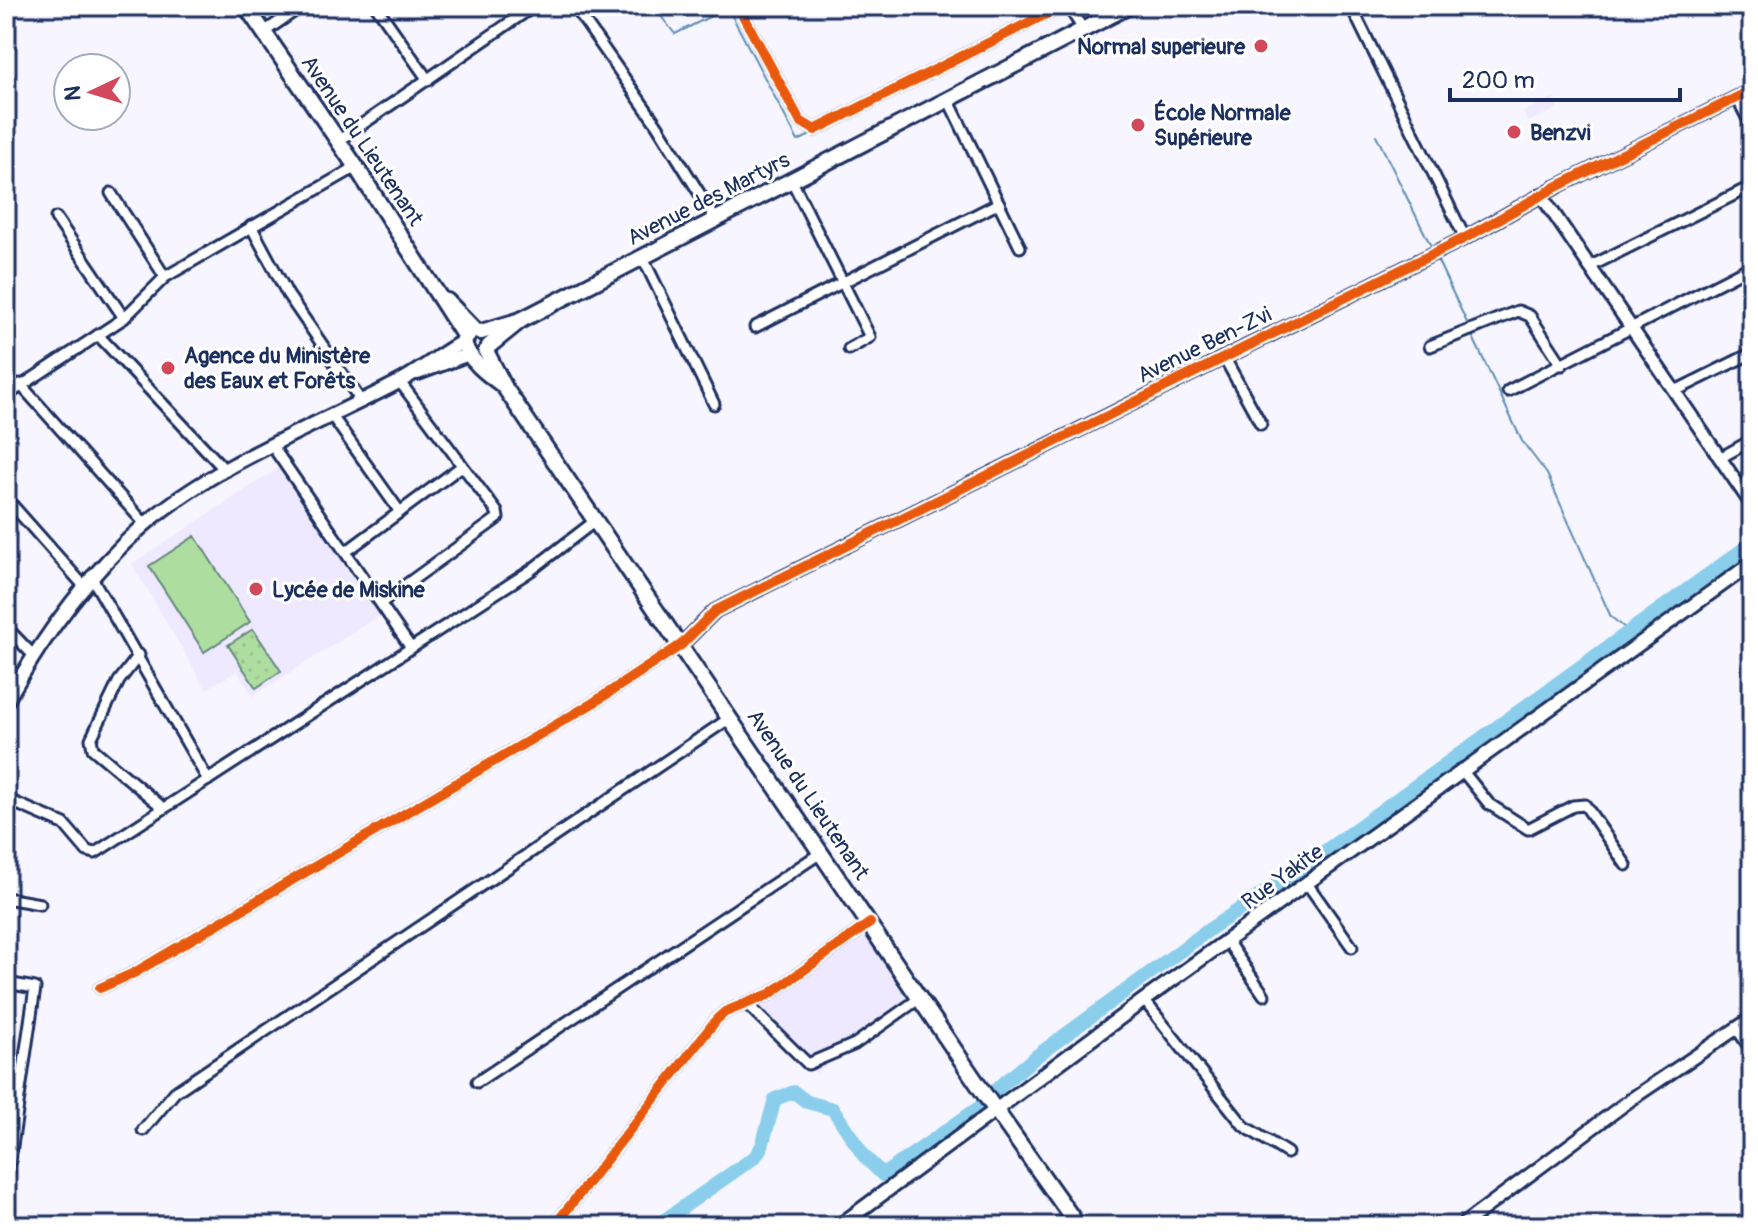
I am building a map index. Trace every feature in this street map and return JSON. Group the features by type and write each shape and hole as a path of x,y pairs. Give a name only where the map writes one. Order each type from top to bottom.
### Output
{"main road":[{"name":"Avenue du Lieutenant","path":"246,6 443,298 450,318 475,344 485,373 504,386 992,1105 1078,1226"},
{"name":"Avenue des Martyrs","path":"6,702 33,655 88,581 145,524 226,471 1129,6"},
{"name":"Rue Yakite","path":"839,1226 992,1105 1227,941 1461,769 1752,563"}],"street":[{"path":"264,32 302,6"},
{"path":"376,6 428,80"},
{"path":"338,141 534,6"},
{"path":"574,6 657,125 716,220"},
{"path":"738,6 800,121 815,130 1062,6"},
{"path":"1068,6 1083,29"},
{"path":"1351,6 1465,238"},
{"name":"Avenue Ben-Zvi","path":"681,645 715,611 1465,238 1541,195 1752,90"},
{"path":"1737,98 1752,127"},
{"path":"948,99 1020,247"},
{"path":"6,396 124,318 165,277 356,167"},
{"path":"792,181 870,337 849,349"},
{"path":"1589,267 1752,186"},
{"path":"111,193 165,277"},
{"path":"1541,195 1752,505"},
{"path":"755,327 845,285 999,203"},
{"path":"56,218 124,318"},
{"path":"251,226 288,295 361,401"},
{"path":"642,256 714,404"},
{"path":"1508,391 1752,266"},
{"path":"1430,346 1518,311 1530,316 1562,365"},
{"path":"98,335 226,471"},
{"path":"1675,391 1752,353"},
{"path":"1224,357 1261,424"},
{"path":"382,602 496,523 497,512 462,466 406,378"},
{"path":"20,384 145,524"},
{"path":"332,416 400,512"},
{"path":"1720,458 1752,440"},
{"path":"273,447 411,648"},
{"path":"347,551 462,466"},
{"path":"6,498 88,581 139,655 208,780"},
{"path":"6,799 64,824 91,854 530,571 595,521"},
{"path":"6,627 33,655"},
{"path":"100,988 134,973 593,703 681,645"},
{"path":"139,655 119,681 91,739 93,749 162,807"},
{"path":"143,1130 175,1092 195,1082 730,718"},
{"path":"1461,769 1484,800 1528,829 1573,806 1585,805 1626,865"},
{"path":"477,1082 822,852"},
{"path":"1306,882 1352,947"},
{"path":"6,898 40,904"},
{"path":"554,1226 717,1019 770,994 870,923"},
{"path":"1227,941 1264,995"},
{"path":"6,983 35,988 6,1187"},
{"path":"747,1004 808,1064 855,1044 920,998"},
{"path":"1144,1000 1244,1126 1287,1153"},
{"path":"1461,1226 1630,1100 1752,1018"},
{"path":"1737,1029 1752,1051"}],"shaded area":[{"path":"1553,98 1558,108 1528,122 1523,112"},
{"name":"Lycée de Miskine","path":"280,467 382,614 253,696 237,671 206,689 132,564"},
{"path":"863,932 914,1004 816,1073 753,1010"}],"green space":[{"path":"195,536 250,622 204,652 149,566"},
{"path":"253,629 281,671 256,688 228,645"}],"waterway":[{"path":"653,6 675,34 725,9 730,12 798,141 1067,10"},
{"path":"1376,135 1431,246"},
{"path":"1436,257 1469,327"},
{"path":"1471,333 1522,441 1547,474 1611,617 1629,631"},
{"path":"656,1226 755,1157 762,1146 775,1099 794,1092 807,1102 833,1109 864,1156 883,1175 983,1105 1000,1086 1038,1055 1210,929 1299,870 1752,543"}],"cycle path":[{"path":"738,6 800,121 815,130 1062,6"},
{"path":"100,988 134,973 593,703 681,645 715,611 1465,238 1556,187 1752,90"},
{"path":"554,1226 717,1019 725,1012 770,994 870,923"}],"place":[{"name":"Normal superieure","path":"1261,46"},
{"name":"École Normale Supérieure","path":"1138,125"},
{"name":"Benzvi","path":"1514,132"},
{"name":"Agence du Ministère des Eaux et Forêts","path":"168,368"},
{"name":"Lycée de Miskine","path":"256,589"}]}
